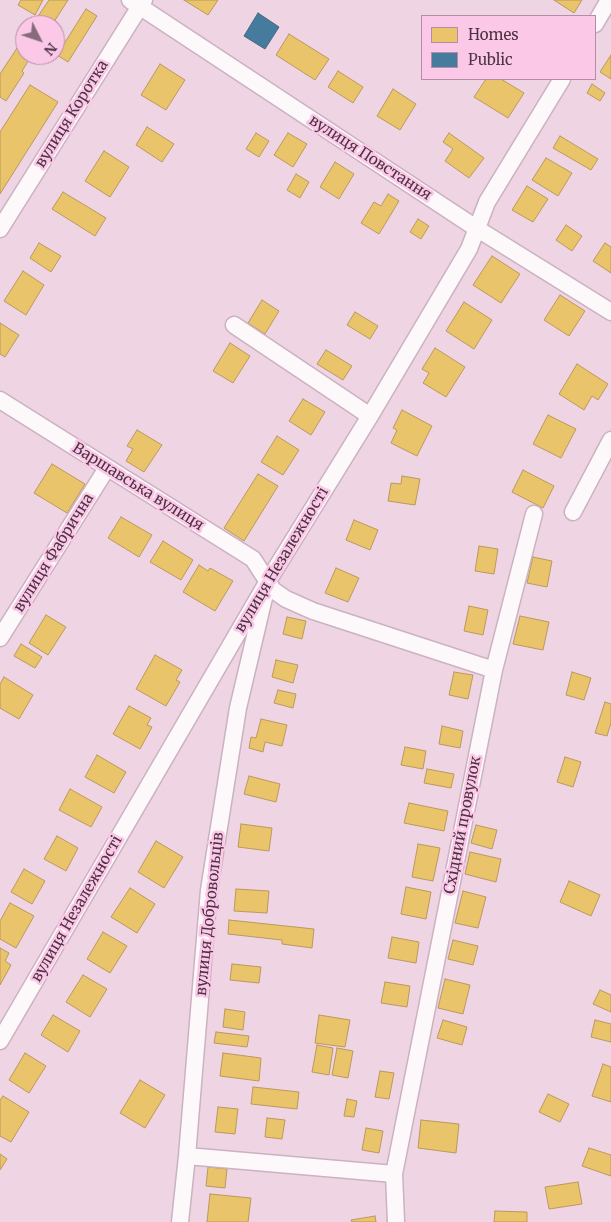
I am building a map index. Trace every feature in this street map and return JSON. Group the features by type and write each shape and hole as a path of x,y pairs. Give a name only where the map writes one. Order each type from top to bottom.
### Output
{"street":[{"path":"596,22 609,0"},
{"name":"вулиця Повстання","path":"138,2 476,228 611,312"},
{"name":"вулиця Коротка","path":"0,229 138,2"},
{"name":"вулиця Незалежності","path":"0,1041 268,581 370,416 469,249 488,202 561,80"},
{"path":"234,325 370,416"},
{"name":"Варшавська вулиця","path":"0,400 253,558 268,581"},
{"path":"573,512 611,440"},
{"name":"вулиця Фабрична","path":"0,638 107,468"},
{"name":"Східний провулок","path":"396,1222 394,1174 494,670 534,514"},
{"path":"268,581 273,590 286,599 313,611 494,670"},
{"name":"вулиця Добровольців","path":"180,1222 209,890 238,708 268,581"},
{"path":"187,1156 394,1174"}],"building: Homes":[{"path":"21,0 43,0 35,15 18,5"},
{"path":"49,0 68,0 58,15 39,15"},
{"path":"184,0 218,0 208,15"},
{"path":"554,0 582,0 574,13"},
{"path":"86,9 97,16 68,62 65,60 65,42"},
{"path":"289,34 329,59 315,80 276,55"},
{"path":"15,51 15,65 26,65 22,71 24,73 6,101 0,97 0,74"},
{"path":"611,55 611,79 600,72"},
{"path":"160,64 185,80 166,110 141,95"},
{"path":"338,71 363,87 353,103 328,87"},
{"path":"485,80 503,80 524,93 508,118 474,97"},
{"path":"592,84 605,93 600,101 587,93"},
{"path":"30,85 58,102 0,194 0,132"},
{"path":"393,89 416,104 400,130 377,116"},
{"path":"147,127 174,144 162,162 136,145"},
{"path":"256,133 269,141 259,157 246,149"},
{"path":"288,133 307,144 293,167 274,155"},
{"path":"449,133 484,158 469,178 445,161 453,149 443,142"},
{"path":"560,136 598,159 591,170 553,148"},
{"path":"104,151 129,167 110,197 85,181"},
{"path":"546,158 572,173 558,196 532,180"},
{"path":"335,162 354,174 339,199 320,187"},
{"path":"296,174 309,182 300,198 287,190"},
{"path":"527,186 548,199 533,222 512,210"},
{"path":"63,192 106,218 95,236 52,209"},
{"path":"388,194 399,201 379,234 361,223 374,202 381,206"},
{"path":"418,219 429,226 421,239 410,232"},
{"path":"566,225 582,236 572,251 556,240"},
{"path":"39,243 61,256 51,272 30,258"},
{"path":"605,243 611,247 611,273 593,261"},
{"path":"492,256 520,274 501,303 473,285"},
{"path":"23,271 44,285 26,315 4,301"},
{"path":"560,295 585,311 569,336 544,320"},
{"path":"262,300 279,311 265,334 248,323"},
{"path":"464,302 492,320 474,349 446,331"},
{"path":"355,312 378,326 370,339 347,325"},
{"path":"0,323 19,335 5,357 0,354"},
{"path":"230,343 250,356 233,383 213,371"},
{"path":"435,348 465,367 446,397 423,383 429,373 422,369"},
{"path":"326,350 352,366 343,380 317,364"},
{"path":"577,364 608,384 598,400 592,396 584,410 559,394"},
{"path":"303,399 325,412 311,435 289,421"},
{"path":"402,410 432,426 417,456 391,443 397,430 393,428"},
{"path":"548,415 576,429 561,458 533,444"},
{"path":"137,430 162,445 144,472 126,461 133,449 127,446"},
{"path":"277,436 299,450 283,475 261,462"},
{"path":"52,464 85,484 67,513 34,493"},
{"path":"523,470 554,486 543,508 512,492"},
{"path":"258,474 278,486 244,541 224,528"},
{"path":"402,476 420,479 415,505 388,501 391,483 401,484"},
{"path":"121,517 152,535 139,557 108,538"},
{"path":"354,520 378,530 370,550 346,540"},
{"path":"163,541 193,560 181,580 150,562"},
{"path":"479,546 498,549 494,574 475,571"},
{"path":"533,557 552,561 547,587 527,583"},
{"path":"199,565 208,571 210,568 233,581 215,611 183,592"},
{"path":"336,568 359,578 348,602 325,593"},
{"path":"469,606 488,610 483,635 464,631"},
{"path":"46,615 66,627 48,655 29,643"},
{"path":"520,616 549,622 543,650 513,644"},
{"path":"287,617 306,621 302,639 283,634"},
{"path":"21,644 42,657 35,668 14,656"},
{"path":"155,655 182,670 176,680 180,682 166,706 136,689"},
{"path":"276,660 298,665 293,683 272,677"},
{"path":"454,672 473,675 468,699 449,695"},
{"path":"572,672 591,678 584,700 566,695"},
{"path":"4,677 33,695 19,719 0,708 0,684"},
{"path":"278,690 296,694 293,708 274,703"},
{"path":"605,702 611,704 611,723 607,736 595,733"},
{"path":"129,706 151,718 147,725 152,727 140,749 113,734"},
{"path":"261,719 287,725 282,746 265,742 263,752 249,748 251,737 256,738"},
{"path":"442,726 463,731 460,748 439,744"},
{"path":"405,747 426,751 423,769 401,765"},
{"path":"97,755 126,772 114,793 85,777"},
{"path":"565,757 581,762 573,787 557,782"},
{"path":"427,769 454,774 451,788 424,783"},
{"path":"249,776 280,784 276,802 244,794"},
{"path":"70,789 102,807 91,827 59,810"},
{"path":"409,803 448,811 444,831 404,823"},
{"path":"241,824 272,828 269,851 238,847"},
{"path":"476,825 497,830 492,849 471,843"},
{"path":"57,836 78,848 66,871 44,859"},
{"path":"156,841 183,857 164,888 138,872"},
{"path":"418,844 440,848 433,881 412,877"},
{"path":"470,852 501,859 496,882 465,874"},
{"path":"24,869 45,881 32,904 11,892"},
{"path":"569,881 600,895 591,916 560,902"},
{"path":"406,887 431,892 426,919 401,914"},
{"path":"130,888 155,904 137,933 111,917"},
{"path":"236,889 269,891 267,913 234,911"},
{"path":"463,891 486,897 478,928 455,923"},
{"path":"10,903 34,916 16,948 0,939 0,921"},
{"path":"229,920 314,929 312,948 282,944 282,940 228,934"},
{"path":"103,932 127,946 110,973 87,959"},
{"path":"392,937 419,942 416,963 388,958"},
{"path":"453,940 478,946 473,965 448,959"},
{"path":"0,948 9,953 5,961 11,965 0,985"},
{"path":"232,964 261,967 259,983 230,980"},
{"path":"83,975 107,989 90,1017 66,1002"},
{"path":"445,979 470,985 463,1014 438,1008"},
{"path":"385,982 410,986 407,1007 381,1003"},
{"path":"600,990 611,995 611,1012 593,1004"},
{"path":"225,1009 245,1012 243,1030 223,1027"},
{"path":"53,1015 80,1031 68,1052 41,1035"},
{"path":"319,1015 350,1020 345,1047 315,1043"},
{"path":"443,1020 467,1027 462,1045 437,1038"},
{"path":"595,1020 611,1024 611,1042 591,1037"},
{"path":"216,1032 249,1036 247,1047 214,1043"},
{"path":"317,1045 333,1048 329,1075 312,1072"},
{"path":"337,1048 353,1051 348,1078 332,1075"},
{"path":"25,1053 46,1066 29,1093 9,1080"},
{"path":"223,1053 261,1058 259,1081 220,1076"},
{"path":"603,1064 611,1067 611,1102 592,1096"},
{"path":"380,1071 394,1073 389,1099 375,1097"},
{"path":"140,1080 165,1095 145,1128 120,1113"},
{"path":"253,1087 299,1092 297,1109 251,1104"},
{"path":"548,1094 569,1104 560,1122 539,1112"},
{"path":"3,1096 29,1112 11,1142 0,1136 0,1100"},
{"path":"347,1099 357,1101 354,1117 344,1116"},
{"path":"218,1107 238,1109 235,1134 215,1132"},
{"path":"267,1118 285,1120 282,1139 265,1137"},
{"path":"421,1120 459,1124 456,1153 418,1148"},
{"path":"366,1128 383,1131 379,1153 362,1150"},
{"path":"589,1148 611,1155 611,1176 582,1166"},
{"path":"0,1154 7,1159 0,1170"},
{"path":"208,1167 227,1169 225,1188 206,1186"},
{"path":"578,1182 582,1204 549,1209 545,1187"},
{"path":"210,1194 251,1198 248,1222 207,1222"},
{"path":"495,1211 527,1212 527,1222 494,1222"},
{"path":"375,1216 376,1222 352,1222 351,1220"}],"building: Public":[{"path":"258,13 279,27 265,49 244,36"}]}
